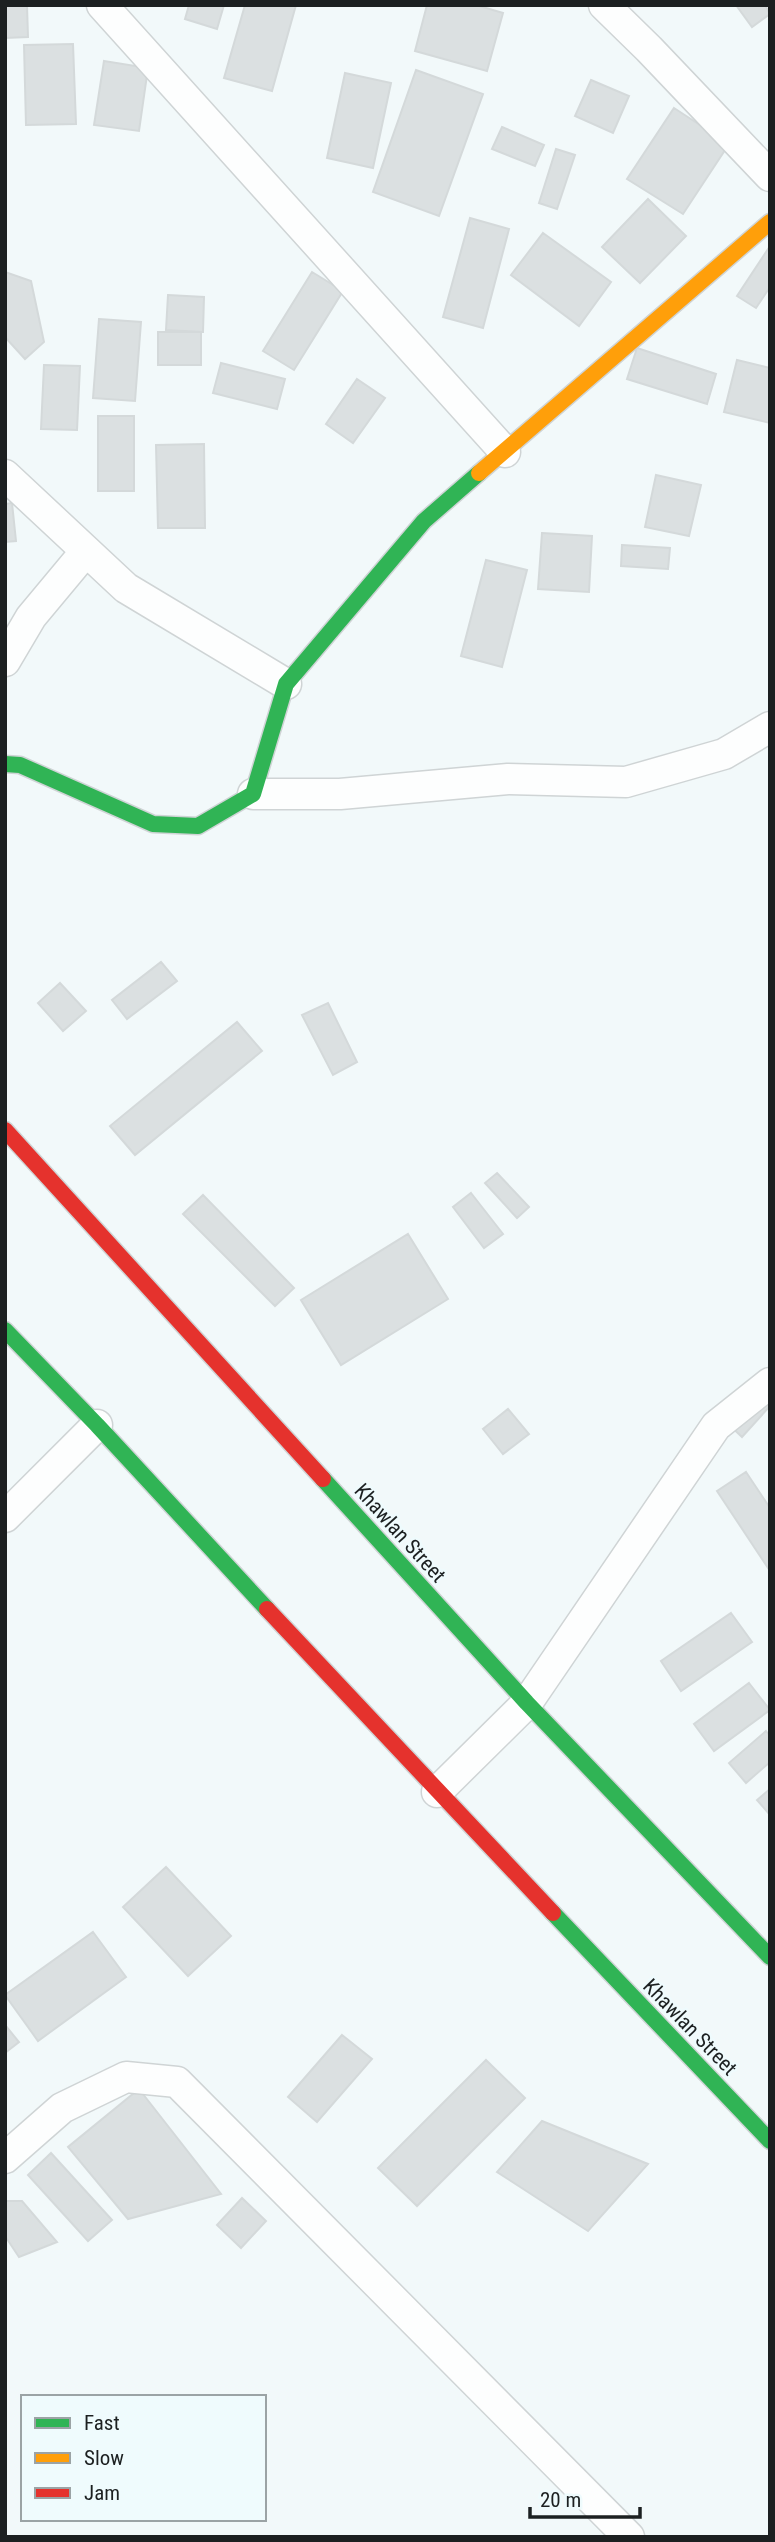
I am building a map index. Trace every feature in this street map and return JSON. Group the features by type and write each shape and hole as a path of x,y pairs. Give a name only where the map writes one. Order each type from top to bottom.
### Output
{"main road":[{"path":"5,764 20,765 153,824 198,825 253,794 286,684 424,520 770,222"},
{"name":"Khawlan Street","path":"5,1130 527,1703 770,1957"},
{"name":"Khawlan Street","path":"5,1330 97,1425 437,1792 770,2141"}],"street":[{"path":"102,5 505,452"},
{"path":"604,5 770,176"},
{"path":"5,475 126,588 286,684"},
{"path":"5,661 31,617 86,551"},
{"path":"253,794 340,794 508,779 626,782 724,754 770,727"},
{"path":"437,1792 527,1703 716,1426 770,1383"},
{"path":"5,1517 97,1425"},
{"path":"5,2158 62,2108 126,2077 177,2082 629,2537"}],"building":[{"path":"5,5 27,5 28,37 5,38"},
{"path":"189,5 224,5 217,29 185,19"},
{"path":"245,5 296,5 272,91 224,78"},
{"path":"427,5 476,5 503,13 487,71 415,51"},
{"path":"736,5 765,5 770,14 752,27"},
{"path":"73,44 76,124 26,125 24,45"},
{"path":"104,61 148,68 139,131 94,125"},
{"path":"416,70 483,94 439,216 373,192"},
{"path":"345,73 391,83 373,168 327,158"},
{"path":"591,80 629,96 613,133 575,116"},
{"path":"674,108 729,144 683,214 627,179"},
{"path":"502,127 544,145 535,166 492,149"},
{"path":"556,149 575,155 557,209 539,203"},
{"path":"648,199 686,236 640,283 602,247"},
{"path":"470,218 509,229 483,328 443,317"},
{"path":"543,233 611,282 579,326 511,275"},
{"path":"770,246 770,287 756,308 737,296"},
{"path":"5,272 31,281 44,342 25,359 5,337"},
{"path":"312,272 343,291 294,370 263,351"},
{"path":"168,295 204,297 203,332 166,330"},
{"path":"99,319 141,322 135,401 93,398"},
{"path":"158,332 201,332 201,365 158,365"},
{"path":"637,348 716,374 707,404 627,379"},
{"path":"737,360 770,368 770,423 724,412"},
{"path":"221,363 285,379 277,409 213,393"},
{"path":"44,365 80,366 77,430 41,429"},
{"path":"357,379 385,398 353,443 326,424"},
{"path":"98,416 134,416 134,491 98,491"},
{"path":"204,444 205,528 158,528 156,445"},
{"path":"656,475 701,485 689,536 645,527"},
{"path":"12,503 16,541 5,542 5,504"},
{"path":"542,533 592,536 589,592 538,589"},
{"path":"622,545 670,548 668,569 621,566"},
{"path":"486,560 527,570 502,667 461,656"},
{"path":"161,962 177,981 127,1019 112,1000"},
{"path":"60,983 86,1011 63,1031 38,1003"},
{"path":"328,1003 357,1062 333,1075 302,1015"},
{"path":"237,1022 262,1051 135,1155 110,1126"},
{"path":"497,1173 529,1207 517,1218 485,1183"},
{"path":"471,1193 503,1234 484,1248 453,1207"},
{"path":"203,1195 294,1288 275,1306 183,1214"},
{"path":"408,1234 448,1299 341,1365 301,1300"},
{"path":"770,1373 770,1406 742,1437 722,1418"},
{"path":"508,1409 529,1434 503,1454 483,1429"},
{"path":"746,1472 770,1508 770,1571 717,1491"},
{"path":"731,1613 752,1642 681,1691 661,1661"},
{"path":"749,1683 770,1710 714,1751 694,1724"},
{"path":"766,1731 770,1736 770,1762 746,1783 729,1763"},
{"path":"770,1789 770,1815 757,1800"},
{"path":"166,1867 231,1936 188,1976 123,1907"},
{"path":"93,1932 126,1977 38,2041 5,1995"},
{"path":"5,2025 19,2042 5,2053"},
{"path":"342,2035 372,2059 317,2122 288,2097"},
{"path":"486,2060 525,2098 417,2206 378,2168"},
{"path":"139,2089 221,2194 128,2219 68,2147"},
{"path":"542,2121 648,2164 588,2231 497,2172"},
{"path":"51,2153 112,2220 88,2241 28,2175"},
{"path":"242,2198 266,2221 241,2248 217,2225"},
{"path":"5,2201 22,2201 57,2242 19,2257 5,2236"}],"traffic: fast":[{"path":"5,764 20,765 153,824 198,826 253,794 286,684 424,521 479,473"},
{"path":"5,1330 267,1609"},
{"path":"323,1479 527,1703 770,1957"},
{"path":"553,1913 770,2141"}],"traffic: slow":[{"path":"479,473 770,222"}],"traffic: jam":[{"path":"5,1130 323,1479"},
{"path":"267,1609 553,1913"}]}
